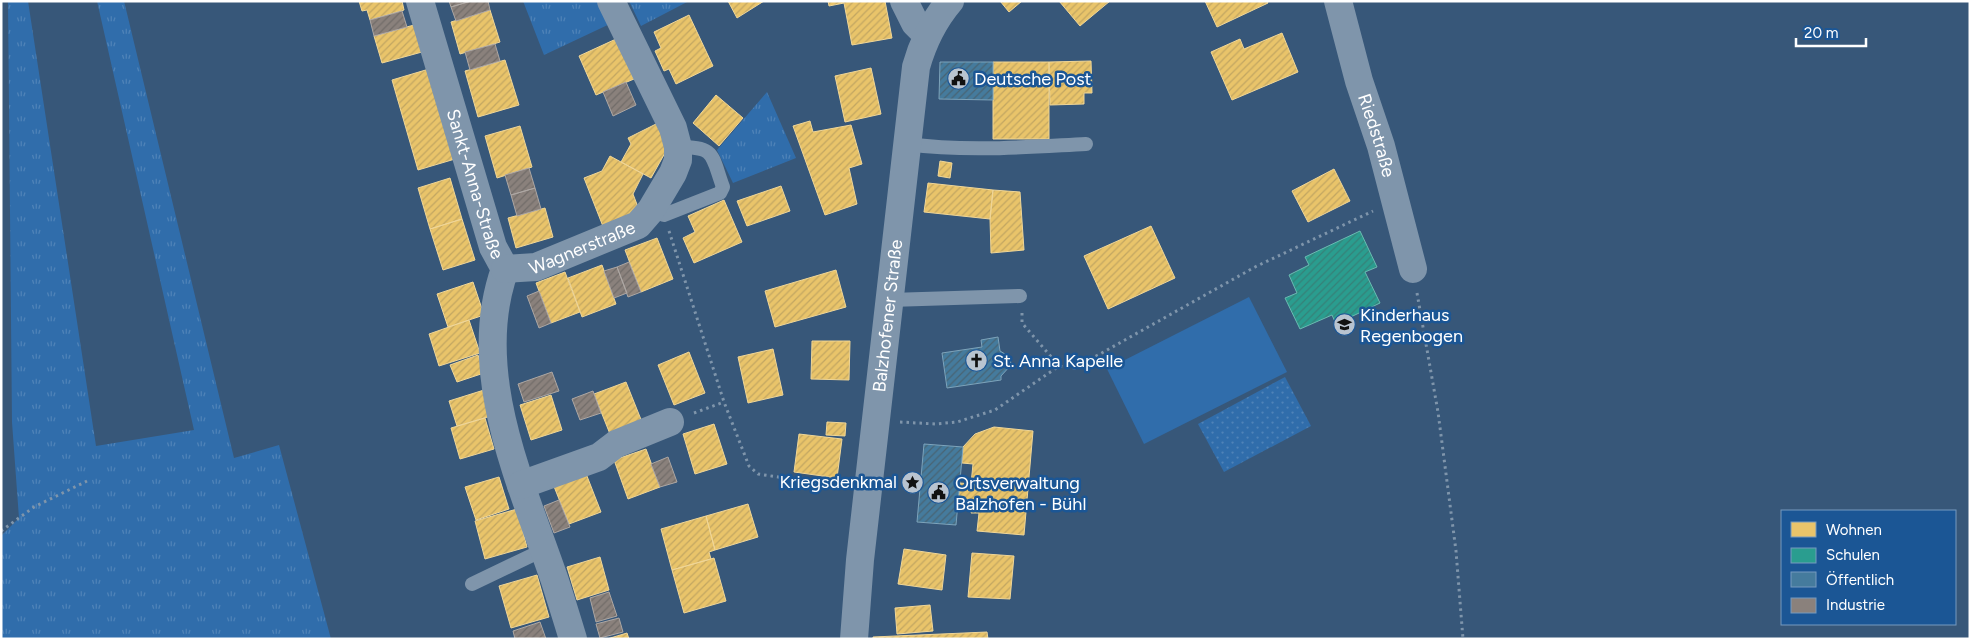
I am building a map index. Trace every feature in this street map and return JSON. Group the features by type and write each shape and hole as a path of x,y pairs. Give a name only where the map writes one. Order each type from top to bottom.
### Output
{"street":[{"name":"Sankt-Anna-Straße","path":"420,1 493,247 505,269 497,292 492,342 499,400 521,485 573,639"},
{"name":"Wagnerstraße","path":"505,269 536,267 638,225 658,212 678,160 678,146 673,128 611,1"},
{"path":"904,1 915,23 927,35"},
{"name":"Balzhofener Straße","path":"854,639 860,560 916,67 927,35 936,18 950,1"},
{"name":"Riedstraße","path":"1338,1 1359,81 1381,146 1413,269"},
{"path":"521,485 599,457 616,444 670,422"}],"lane":[{"path":"907,144 941,148 982,149 1086,144"},
{"name":"Wagnerstraße","path":"658,212 720,193 723,187 710,153 700,147 678,146"},
{"path":"890,300 1020,296"},
{"path":"472,584 543,550"}],"path":[{"path":"876,420 935,424 957,422 995,410 1059,366 1075,368 1255,267 1396,200"},
{"path":"658,212 724,402 749,466 758,474 869,491"},
{"path":"1413,269 1438,412 1456,551 1464,639"},
{"path":"1020,296 1022,323 1059,366"},
{"path":"670,422 724,402"},
{"path":"1,531 34,507 87,482"}],"green space":[{"path":"8,1 28,1 96,446 194,430 97,1 124,1 234,458 279,445 331,639 1,639 1,536 19,518 12,422"},
{"path":"523,1 604,1 614,22 544,55"},
{"path":"629,1 689,1 641,26"},
{"path":"767,92 796,158 733,183 717,150"},
{"path":"1249,297 1287,372 1144,444 1107,369"},
{"path":"1285,377 1311,426 1224,472 1198,424"}],"building: Wohnen":[{"path":"359,1 402,1 404,10 370,20 367,10 362,11"},
{"path":"728,1 764,1 737,18"},
{"path":"828,1 885,1 892,38 852,45 844,3 829,6"},
{"path":"1000,1 1022,1 1009,12"},
{"path":"1059,1 1110,1 1080,26"},
{"path":"1205,1 1267,1 1268,3 1217,27"},
{"path":"490,10 500,42 460,54 451,22"},
{"path":"689,15 713,66 676,84 669,69 664,71 655,51 661,48 654,32"},
{"path":"414,25 422,52 382,63 374,36"},
{"path":"1282,33 1298,72 1232,100 1211,52 1240,39 1244,49"},
{"path":"616,39 634,79 596,95 579,56"},
{"path":"505,60 519,105 478,117 465,71"},
{"path":"1091,61 1092,93 1084,93 1084,104 1050,105 1049,62"},
{"path":"993,62 1049,62 1049,139 993,139"},
{"path":"871,68 881,114 845,122 835,76"},
{"path":"429,69 455,159 418,170 392,80"},
{"path":"716,95 743,118 719,146 693,123"},
{"path":"810,121 813,132 851,125 862,164 849,168 857,204 825,215 793,126"},
{"path":"660,122 670,144 651,178 621,162 631,144 628,138"},
{"path":"520,126 532,167 497,178 485,136"},
{"path":"610,156 643,174 633,194 641,215 604,229 584,178 602,171"},
{"path":"940,161 952,163 950,178 938,176"},
{"path":"1334,169 1350,201 1308,222 1292,191"},
{"path":"450,178 462,219 430,229 418,188"},
{"path":"928,183 993,190 990,219 924,212"},
{"path":"781,186 790,211 747,226 737,201"},
{"path":"993,190 1020,192 1024,250 991,253 990,219"},
{"path":"724,200 742,242 694,263 683,238 695,232 688,216"},
{"path":"545,208 553,237 516,248 508,218"},
{"path":"462,219 475,260 443,270 430,229"},
{"path":"1151,226 1175,278 1108,309 1084,256"},
{"path":"657,238 673,279 641,292 625,250"},
{"path":"602,265 616,304 582,317 568,278"},
{"path":"836,270 846,307 775,327 765,291"},
{"path":"565,272 580,312 551,323 536,283"},
{"path":"473,282 484,315 448,327 437,294"},
{"path":"469,320 480,353 439,366 429,334"},
{"path":"812,341 850,341 849,380 811,379"},
{"path":"773,349 783,395 748,403 738,357"},
{"path":"689,352 705,393 674,405 658,365"},
{"path":"478,355 484,373 457,382 450,365"},
{"path":"626,382 642,422 610,434 594,394"},
{"path":"484,390 491,416 457,426 449,401"},
{"path":"551,395 562,430 531,440 520,405"},
{"path":"485,418 494,449 460,459 451,428"},
{"path":"827,422 846,423 845,436 826,435"},
{"path":"714,424 727,464 695,474 683,434"},
{"path":"994,427 1033,431 1024,535 977,531 979,513 971,513 972,504 958,503 960,483 971,484 973,464 962,463 963,447 975,434"},
{"path":"799,434 842,439 837,478 794,472"},
{"path":"646,449 660,487 628,499 614,460"},
{"path":"585,471 601,512 569,524 553,484"},
{"path":"499,477 509,509 476,520 465,487"},
{"path":"748,504 758,537 715,550 706,516"},
{"path":"517,509 527,547 485,559 475,521"},
{"path":"706,516 715,550 709,552 711,559 672,570 661,529"},
{"path":"904,549 946,555 942,590 898,584"},
{"path":"972,553 1014,556 1010,599 968,597"},
{"path":"600,557 609,590 577,600 567,567"},
{"path":"714,558 726,601 684,613 672,570"},
{"path":"537,575 549,617 511,628 499,586"},
{"path":"930,605 933,631 897,634 895,608"},
{"path":"987,632 988,639 873,639 873,637"},
{"path":"627,633 629,639 607,639"}],"building: Schulen":[{"path":"1360,231 1377,267 1365,272 1380,303 1336,324 1332,315 1300,329 1285,298 1297,293 1289,275 1309,265 1305,257"}],"building: Öffentlich":[{"path":"940,62 993,62 993,100 939,99"},
{"name":"St. Anna Kapelle","path":"998,337 1000,351 1010,357 1011,365 1001,376 1001,380 947,388 942,353 982,347 981,340"},
{"name":"Ortsverwaltung Balzhofen - Bühl","path":"924,444 963,447 956,525 917,522"}],"building: Industrie":[{"path":"449,1 471,1 451,7"},
{"path":"471,1 488,1 490,10 456,21 451,7"},
{"path":"402,11 407,27 374,36 370,20"},
{"path":"495,44 500,61 470,70 465,52"},
{"path":"626,82 636,105 613,116 603,92"},
{"path":"529,168 535,188 511,195 505,175"},
{"path":"535,188 541,209 517,216 511,195"},
{"path":"629,262 641,292 628,297 617,267"},
{"path":"617,267 627,293 614,298 604,271"},
{"path":"539,291 551,323 539,328 527,296"},
{"path":"552,372 559,391 524,402 518,384"},
{"path":"593,391 601,413 580,420 572,399"},
{"path":"668,457 677,482 660,487 651,464"},
{"path":"559,500 570,527 554,533 544,506"},
{"path":"609,592 617,616 596,622 590,598"},
{"path":"619,618 623,632 600,638 596,624"},
{"path":"540,622 546,639 515,639 513,631"}],"place":[{"name":"Deutsche Post","path":"958,79"},
{"name":"Kinderhaus Regenbogen","path":"1344,325"},
{"name":"St. Anna Kapelle","path":"977,361"},
{"name":"Kriegsdenkmal","path":"913,482"},
{"name":"Ortsverwaltung Balzhofen - Bühl","path":"939,493"}]}
